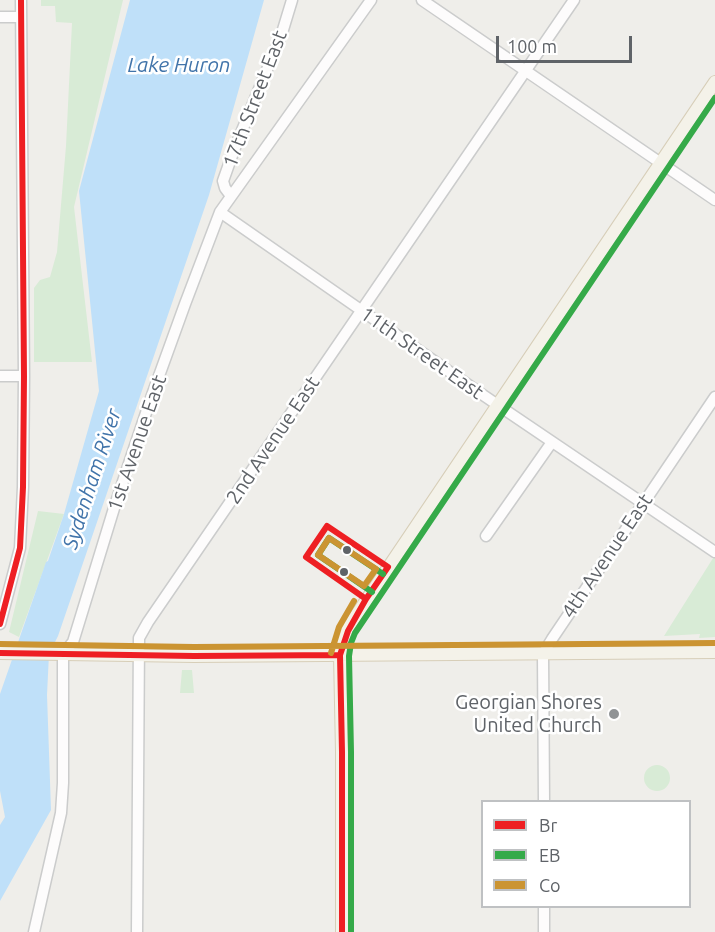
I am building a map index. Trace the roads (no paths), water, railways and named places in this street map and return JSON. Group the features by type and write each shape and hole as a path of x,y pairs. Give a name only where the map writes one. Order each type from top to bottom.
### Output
{"main road":[{"path":"342,932 342,763 339,655 347,629 715,81"},
{"path":"4,653 139,656 715,652"}],"street":[{"path":"0,624 20,548 23,487 21,0"},
{"name":"17th Street East","path":"231,196 223,181 282,33 292,0"},
{"name":"1st Avenue East","path":"34,932 61,813 63,654 73,642 137,438 185,304 220,212 371,0"},
{"path":"422,0 715,200"},
{"name":"2nd Avenue East","path":"137,932 139,638 574,0"},
{"path":"0,17 21,17"},
{"name":"11th Street East","path":"220,212 715,552"},
{"path":"0,376 24,376"},
{"name":"4th Avenue East","path":"543,654 715,397"},
{"path":"486,536 552,442"},
{"path":"543,654 544,800"},
{"path":"544,908 544,932"}],"water":[{"name":"Lake Huron","path":"130,0 264,0 209,195 58,636 49,654 47,695 51,810 0,901 0,825 5,817 0,791 0,694 64,514 99,391 79,191"}],"place":[{"name":"Georgian Shores United Church","path":"614,714"}],"water label":[{"name":"Sydenham River","path":"92,479"}]}
